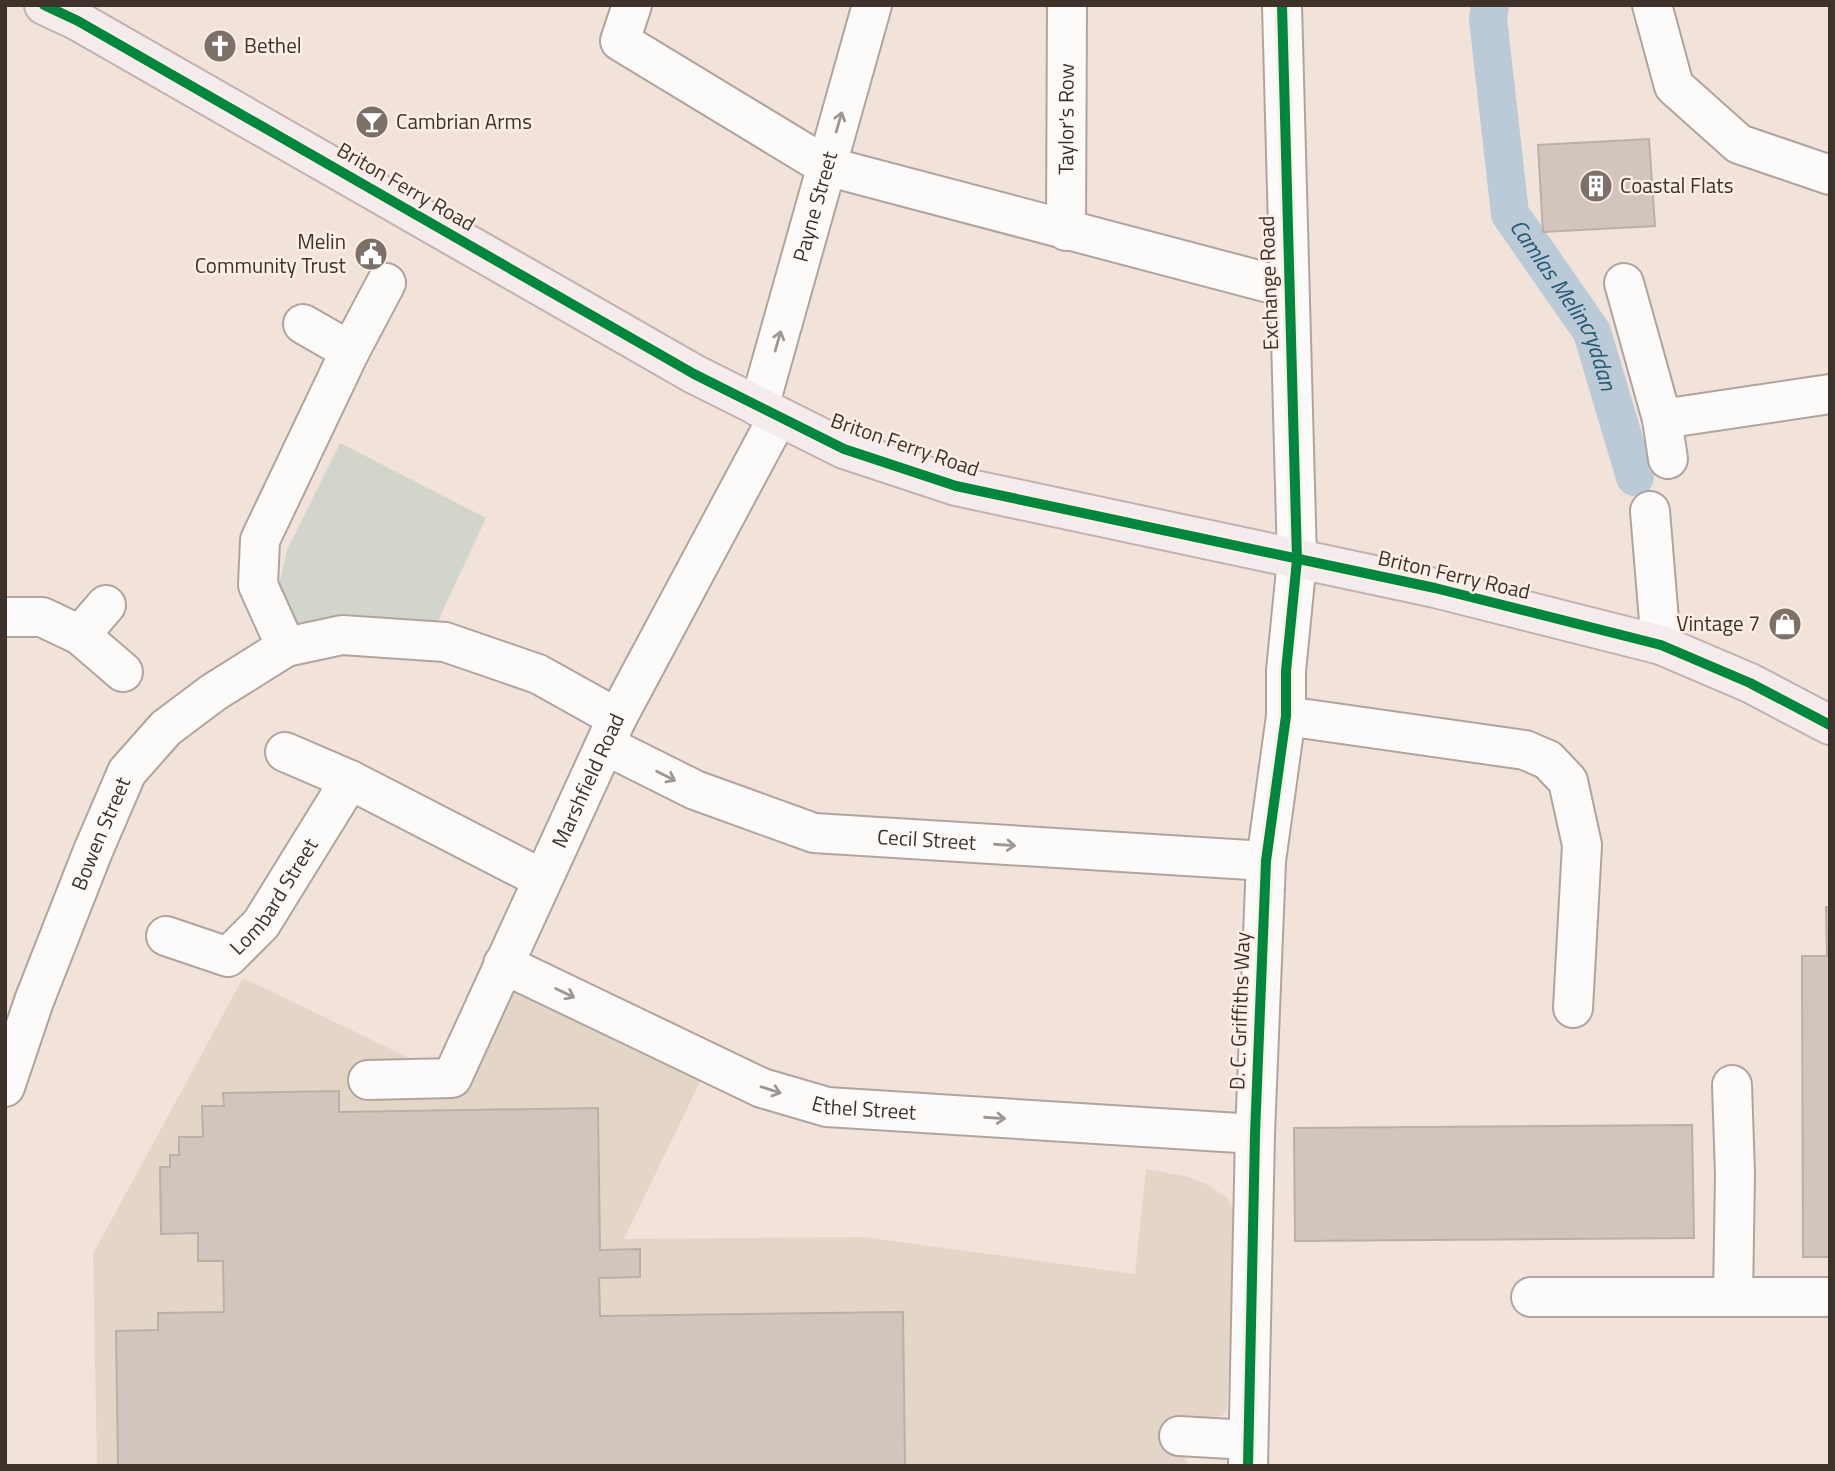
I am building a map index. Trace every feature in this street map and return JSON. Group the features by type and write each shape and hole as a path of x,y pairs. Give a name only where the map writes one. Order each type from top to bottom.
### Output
{"main road":[{"name":"Briton Ferry Road","path":"44,5 78,21 694,374 844,449 956,486 1435,589 1661,645 1750,683 1830,725"}],"street":[{"path":"632,5 620,41 827,166 1288,288"},
{"name":"Payne Street","path":"769,412 827,166 872,5"},
{"name":"Taylor's Row","path":"1066,231 1067,5"},
{"name":"Exchange Road","path":"1282,5 1297,560"},
{"path":"1652,5 1674,86 1739,144 1830,175"},
{"path":"286,647 258,584 260,540 350,351 386,283"},
{"path":"1624,283 1662,419 1668,459"},
{"path":"303,324 350,351"},
{"path":"1662,419 1830,394"},
{"name":"Marshfield Road","path":"368,1080 452,1078 611,732 769,412"},
{"path":"1650,511 1661,645"},
{"name":"D. C. Griffiths Way","path":"1179,1436 1248,1453 1255,1134 1266,861 1286,716 1286,671 1297,560"},
{"path":"80,635 106,605"},
{"path":"5,617 42,617 80,635 123,672"},
{"name":"Bowen Street","path":"5,1087 34,1001 93,850 127,772 166,727 214,692 286,647 342,635 445,642 538,674 611,732"},
{"path":"1286,716 1525,750 1548,760 1568,781 1582,845 1573,1009"},
{"name":"Cecil Street","path":"611,732 695,790 814,833 1266,861"},
{"path":"285,752 350,780 542,878"},
{"name":"Lombard Street","path":"166,936 228,957 261,924 350,780"},
{"name":"Ethel Street","path":"503,964 762,1088 827,1107 1255,1134"},
{"path":"1732,1085 1735,1174 1733,1297"},
{"path":"1531,1297 1830,1297"}],"shaded area":[{"path":"340,443 486,518 437,623 337,615 297,633 278,589 287,550"},
{"path":"503,964 709,1063 624,1239 864,1237 1135,1274 1146,1169 1189,1177 1210,1186 1227,1198 1236,1213 1227,1409 1222,1416 1185,1422 1184,1457 1189,1466 97,1466 93,1254 243,978 451,1078"}],"building":[{"name":"Coastal Flats","path":"1649,139 1655,226 1543,232 1538,145"},
{"path":"1826,907 1830,907 1830,1257 1803,1257 1802,956 1827,956"},
{"path":"339,1091 339,1112 598,1108 600,1250 640,1249 640,1277 599,1278 600,1316 903,1312 905,1466 118,1466 116,1331 158,1330 158,1313 224,1312 223,1261 198,1261 198,1233 161,1234 160,1167 170,1167 170,1155 179,1155 179,1137 203,1137 202,1106 224,1106 223,1093"},
{"path":"1692,1125 1694,1238 1295,1241 1294,1128"}],"waterway":[{"name":"Camlas Melincryddan","path":"1490,5 1488,19 1510,214 1592,332 1635,477"}],"cycle path":[{"path":"44,5 78,21 694,374 844,449 956,486 1435,588 1661,645 1750,683 1830,725"},
{"path":"1248,1466 1255,1134 1266,861 1286,716 1286,671 1297,560 1282,5"}],"place":[{"name":"Bethel","path":"220,46"},
{"name":"Cambrian Arms","path":"372,122"},
{"name":"Coastal Flats","path":"1596,186"},
{"name":"Melin Community Trust","path":"371,254"},
{"name":"Vintage 7","path":"1785,624"}]}
